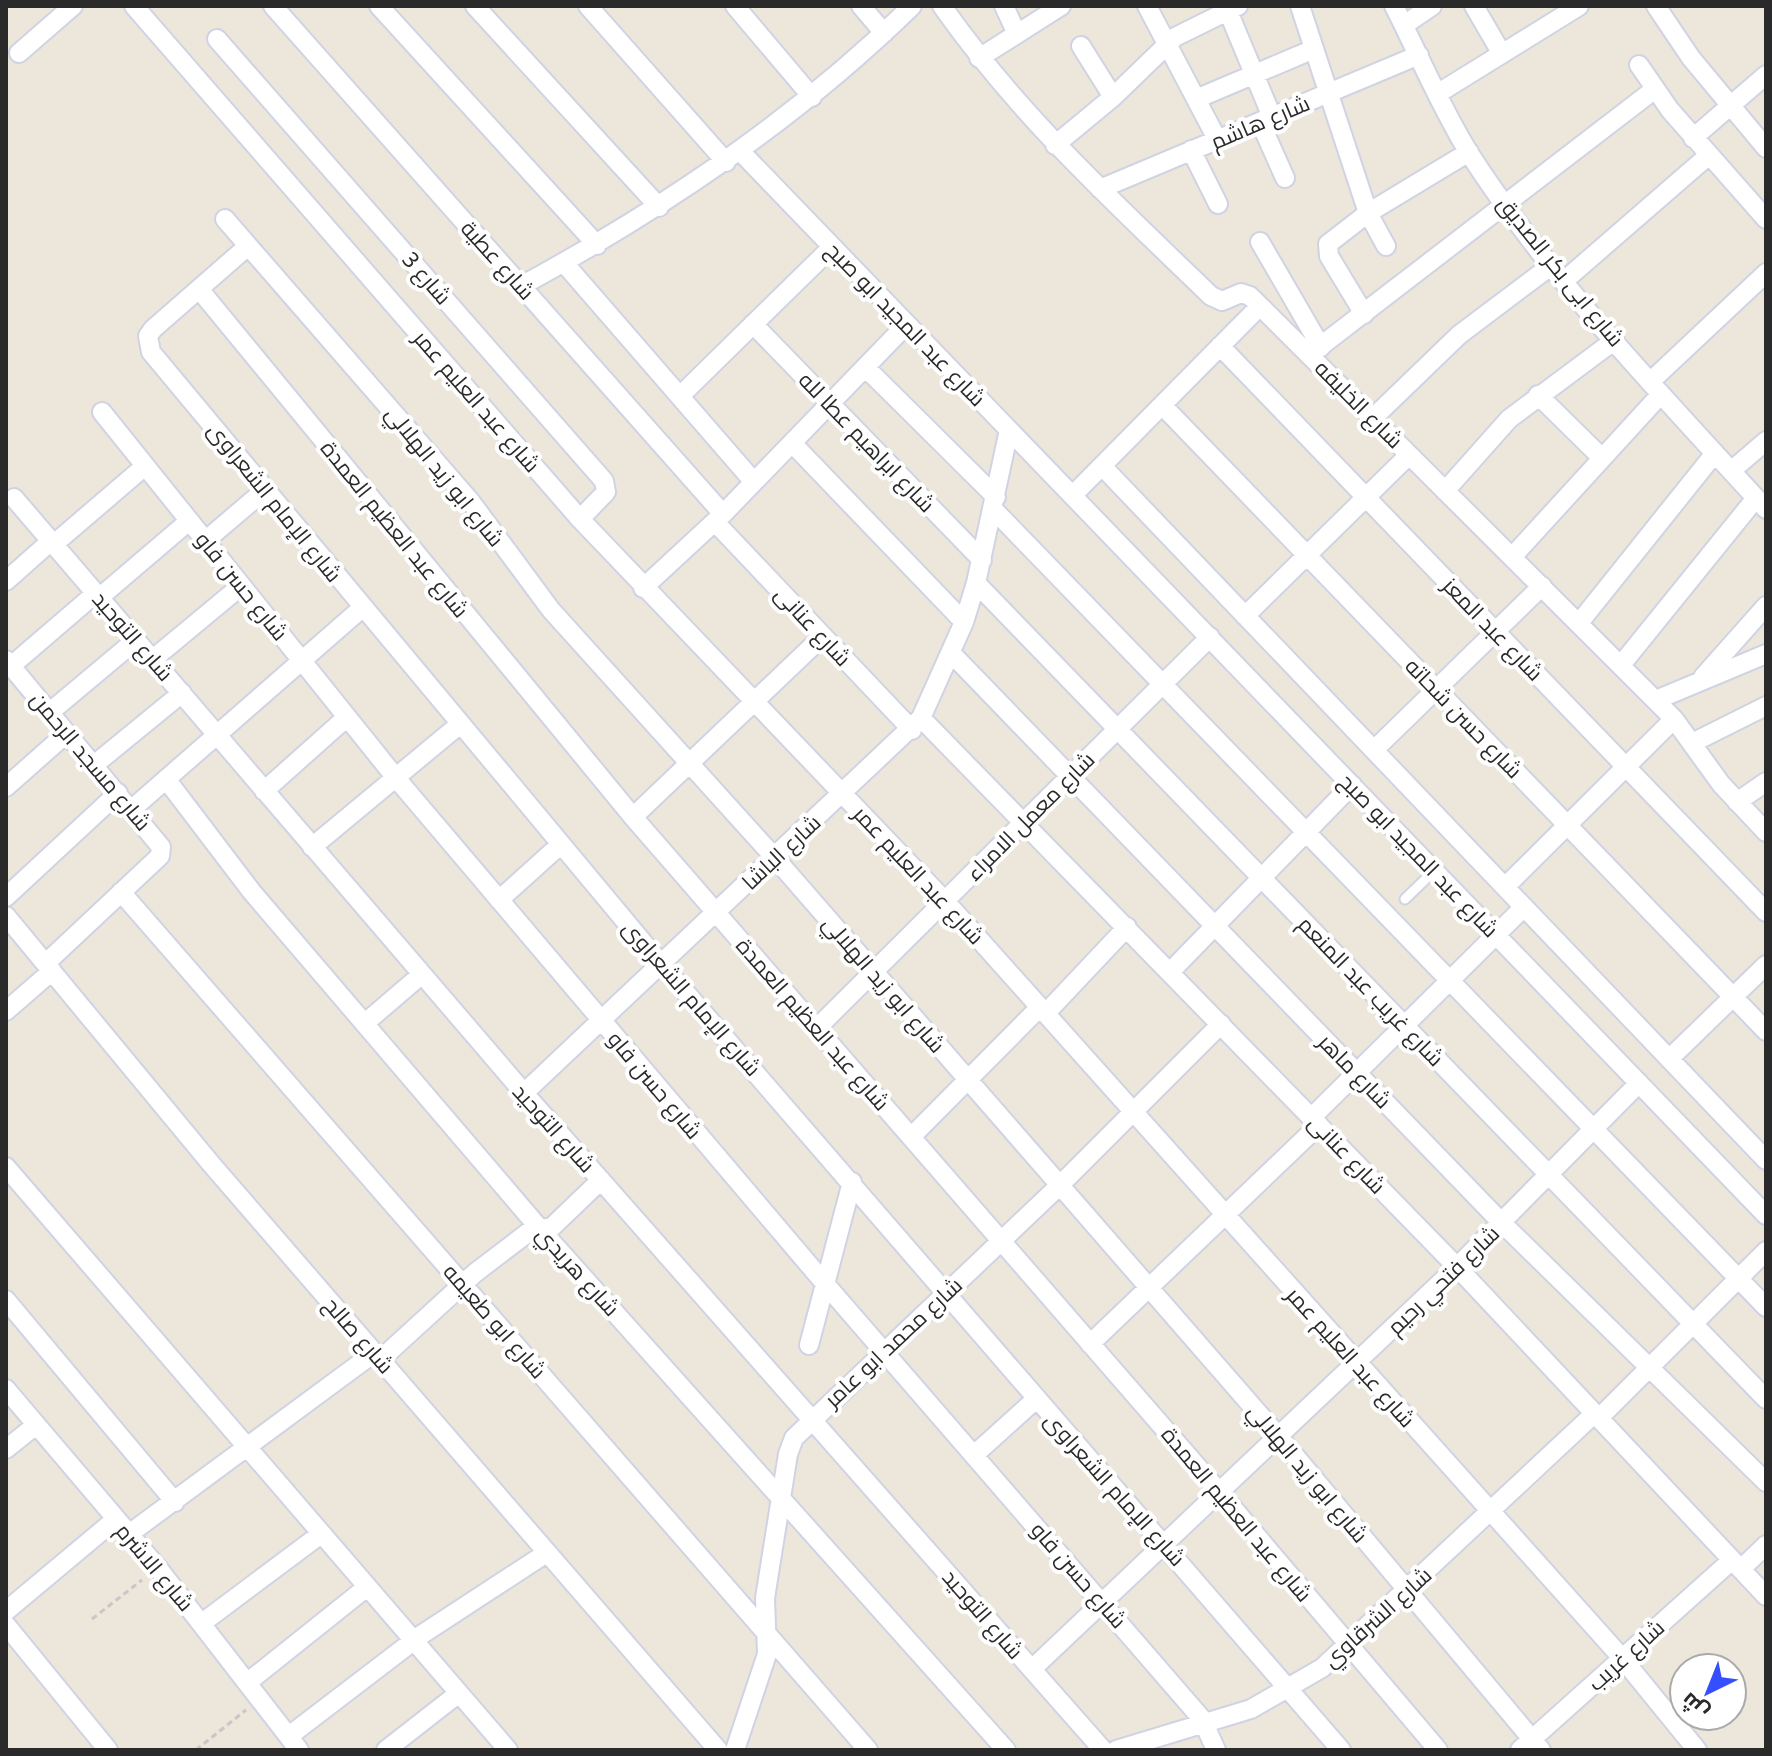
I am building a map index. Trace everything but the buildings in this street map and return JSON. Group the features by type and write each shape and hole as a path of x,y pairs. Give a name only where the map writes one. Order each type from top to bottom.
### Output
{"street":[{"path":"19,53 73,6"},
{"name":"شارع عبد العليم عمر","path":"134,6 580,519 945,901 1622,1658 1697,1750"},
{"name":"شارع عطية","path":"273,6 521,286 719,518"},
{"path":"379,6 597,245"},
{"path":"475,6 659,207"},
{"name":"شارع عبد المجيد ابو صبح","path":"588,6 734,157 907,324 1766,1215"},
{"path":"735,6 812,97"},
{"path":"861,6 884,33"},
{"path":"521,286 597,245 734,157 812,97 912,6"},
{"path":"942,6 979,58 1055,145 1211,296 1222,301 1246,294 1260,306 1073,495"},
{"path":"1004,6 1016,32"},
{"path":"979,58 1061,6"},
{"path":"1147,6 1217,139"},
{"path":"1300,6 1368,213 1386,246"},
{"name":"شارع ابى بكر الصديق","path":"1394,6 1469,152 1507,206 1552,265 1656,388 1761,503"},
{"path":"1404,25 1432,6"},
{"path":"1474,6 1502,54"},
{"path":"1656,6 1730,107 1766,148"},
{"path":"1055,145 1113,97 1167,44 1233,8 1285,178"},
{"path":"1437,94 1569,8"},
{"name":"شارع 3","path":"217,39 604,481 606,492 580,519"},
{"path":"1081,46 1113,97"},
{"path":"1196,99 1314,49"},
{"name":"شارع هاشم","path":"1100,189 1419,55"},
{"path":"1639,65 1693,138 1766,219"},
{"path":"1693,138 1766,75"},
{"path":"1260,242 1315,351 1655,89"},
{"path":"1191,150 1218,204"},
{"path":"1364,314 1326,250 1332,238 1469,152"},
{"path":"1565,280 1709,155"},
{"name":"شارع ابو زيد الهلالي","path":"225,219 471,502 551,610 775,858 1279,1437 1531,1746"},
{"name":"شارع الإمام الشعراوى","path":"248,246 153,329 148,344 560,845 1341,1750"},
{"path":"680,396 831,248"},
{"path":"564,263 754,482"},
{"path":"1373,418 1459,335 1552,265"},
{"path":"1512,557 1602,458 1656,388 1766,273"},
{"name":"شارع عبد العظيم العمدة","path":"199,289 633,817 1221,1494 1438,1750"},
{"name":"شارع الخليفه","path":"1260,306 1315,351 1409,455 1656,700 1737,802 1766,832"},
{"name":"شارع ابراهيم عطا لله","path":"753,324 982,560"},
{"path":"643,588 719,518 907,324"},
{"path":"1445,491 1509,419 1615,340"},
{"name":"شارع عبد المعز","path":"1220,346 1766,912"},
{"path":"865,367 1163,684 1766,1307"},
{"path":"1538,395 1602,458"},
{"name":"شارع حسن شحاته","path":"1162,405 1766,1031"},
{"name":"شارع حسن فاو","path":"102,412 396,778 827,1286 1205,1723 1216,1750"},
{"name":"شارع الباشا","path":"524,1093 916,724 964,622 982,560 1009,430"},
{"path":"1731,471 1766,441"},
{"path":"792,443 964,622"},
{"path":"1579,623 1715,453"},
{"path":"1245,616 1409,455"},
{"path":"6,581 145,466"},
{"name":"شارع عبد المجيد ابو صبح","path":"1102,466 1766,1160"},
{"path":"205,541 265,490"},
{"name":"شارع التوحيد","path":"14,498 421,975 1103,1750"},
{"path":"1621,665 1761,503"},
{"name":"شارع عنانى","path":"719,518 823,636 1024,822 1316,1121 1766,1596"},
{"path":"10,672 189,521"},
{"name":"شارع غريب عبد المنعم","path":"976,583 1766,1399"},
{"path":"153,659 241,586"},
{"path":"1374,750 1542,586"},
{"path":"1698,683 1766,606"},
{"path":"132,809 362,608"},
{"path":"633,817 823,636"},
{"name":"شارع معمل الامراء","path":"817,1028 1210,637"},
{"path":"50,712 136,640"},
{"name":"شارع ماهر","path":"951,653 1502,1223 1766,1482"},
{"path":"1656,700 1766,654"},
{"name":"شارع مسجد الرحمن","path":"6,1011 161,852 159,842 132,809 50,712 10,672"},
{"path":"94,765 182,693"},
{"path":"1692,743 1766,706"},
{"path":"264,791 347,717"},
{"path":"1505,887 1674,719"},
{"path":"312,847 459,725"},
{"path":"6,787 67,733"},
{"name":"شارع هريدي","path":"166,779 226,860 540,1229 1006,1750"},
{"path":"1737,802 1766,782"},
{"path":"1170,972 1352,785"},
{"path":"6,897 118,793"},
{"path":"499,900 560,845"},
{"name":"شارع ابو طعيمه","path":"121,892 868,1750"},
{"path":"1090,1344 1225,1216 1316,1121 1357,1073 1524,907"},
{"name":"شارع صالح","path":"6,916 212,1165 545,1554 718,1750"},
{"path":"911,1137 1127,927"},
{"path":"1669,1059 1766,965"},
{"path":"365,1023 421,975"},
{"name":"شارع محمد ابو عامر","path":"735,1750 765,1662 765,1598 783,1501 788,1454 794,1438 1059,1186 1221,1024"},
{"name":"شارع فتحي رحيم","path":"1032,1669 1221,1494 1457,1267 1639,1083"},
{"path":"6,1167 505,1749"},
{"path":"129,1534 377,1356 461,1284 527,1233 552,1227 601,1180"},
{"path":"809,1345 852,1182"},
{"name":"شارع الشرقاوي","path":"1116,1750 1251,1709 1288,1690 1348,1646 1648,1369 1766,1251"},
{"path":"6,1300 175,1502"},
{"name":"شارع الاشرم","path":"6,1389 158,1568 294,1743"},
{"path":"974,1455 1036,1399"},
{"path":"6,1449 36,1425"},
{"path":"6,1611 116,1519"},
{"path":"202,1623 321,1534"},
{"name":"شارع غريب","path":"1531,1746 1622,1658 1736,1564 1766,1545"},
{"path":"294,1743 414,1641 545,1554"},
{"path":"248,1682 367,1587"},
{"path":"6,1625 108,1750"},
{"path":"386,1750 459,1693"}],"lane":[{"path":"1405,899 1434,870"}],"path":[{"path":"92,1619 158,1568"},
{"path":"196,1750 262,1698"}]}
